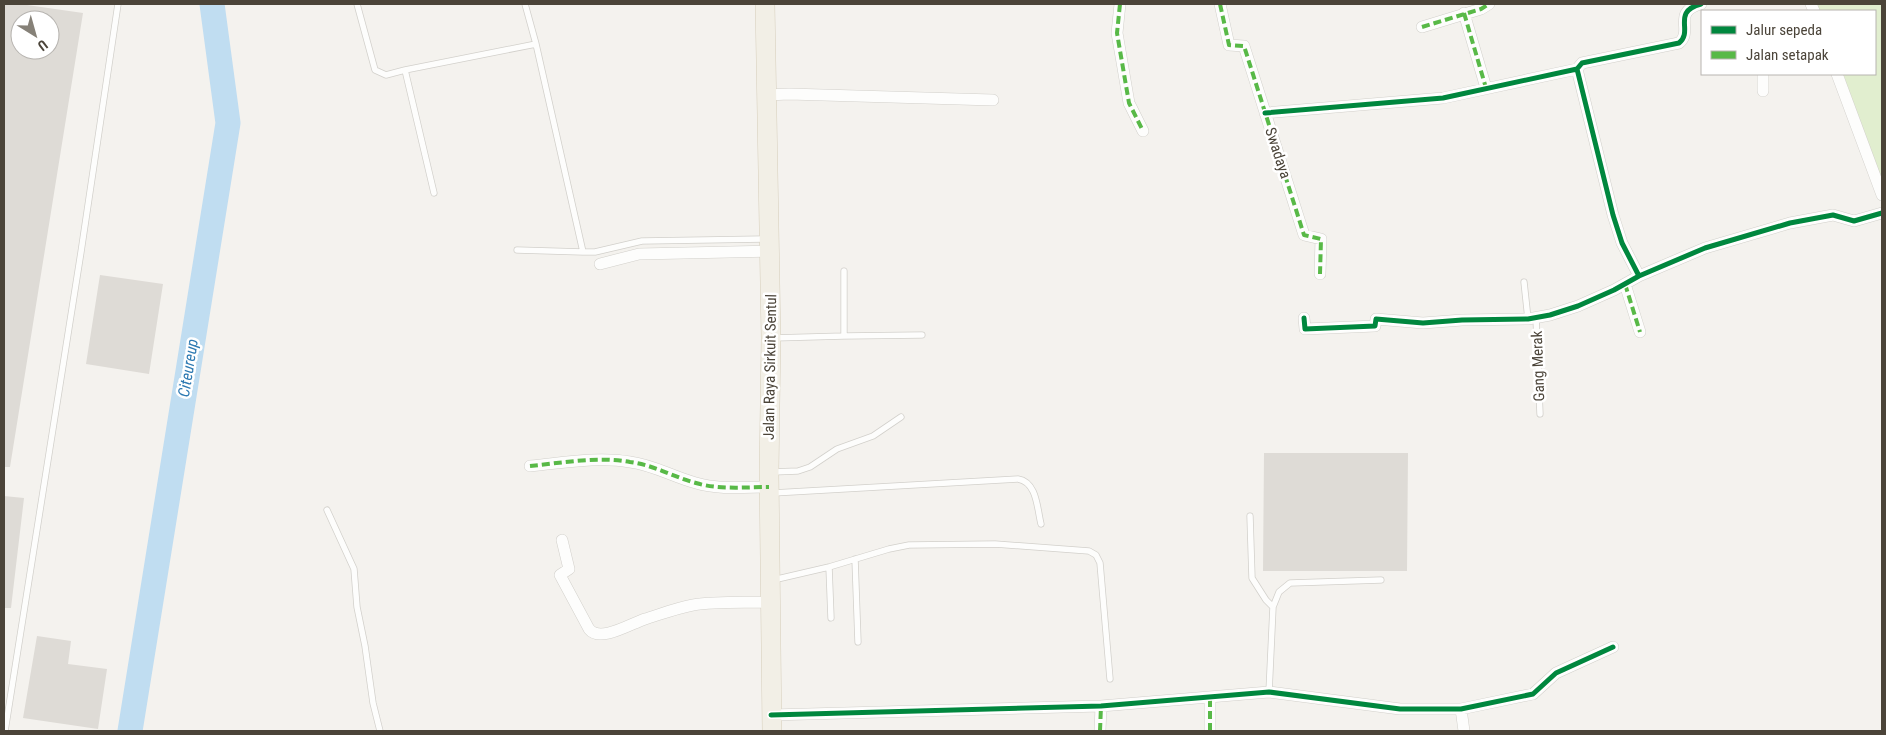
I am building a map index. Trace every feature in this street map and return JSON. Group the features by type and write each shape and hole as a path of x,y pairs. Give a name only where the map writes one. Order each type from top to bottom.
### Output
{"main road":[{"name":"Jalan Raya Sirkuit Sentul","path":"765,4 772,338 769,484 771,723"}],"street":[{"path":"1120,4 1118,33 1129,103 1143,130"},
{"name":"Swadaya","path":"1220,4 1229,45 1244,46 1304,235 1320,239 1320,274"},
{"path":"1422,27 1482,9 1489,4"},
{"path":"1265,113 1443,98 1577,70 1582,63 1679,43 1684,37 1683,21 1685,14 1691,5"},
{"path":"1464,13 1486,88"},
{"path":"1577,70 1613,214 1622,243 1639,276"},
{"path":"1763,75 1763,91"},
{"path":"1837,75 1882,195"},
{"path":"767,95 993,100"},
{"path":"1304,318 1305,330 1375,326 1376,319 1422,323 1462,320 1532,319 1578,306 1659,266 1705,248 1790,223 1833,215 1854,221 1882,213"},
{"path":"600,264 639,254 771,245"},
{"path":"1625,284 1640,332"},
{"path":"530,466 596,460 627,461 659,469 697,484 727,487 769,484"},
{"path":"562,540 569,569 560,576 588,629 596,635 606,635 684,607 702,604 770,602"},
{"path":"771,723 1101,706 1269,692 1400,709 1462,708 1532,694 1556,673 1613,647"},
{"path":"1210,697 1210,731"},
{"path":"1100,731 1101,706"},
{"path":"1462,708 1464,731"}],"lane":[{"path":"6,731 5,723 81,252 118,4"},
{"path":"357,4 375,70 386,75 536,44"},
{"path":"525,4 536,44 583,252"},
{"path":"404,70 434,193"},
{"path":"517,250 595,252 642,241 771,245"},
{"path":"844,271 844,336"},
{"name":"Gang Merak","path":"1524,282 1532,319 1540,414"},
{"path":"772,338 922,335"},
{"path":"769,484 810,467 837,449 873,436 901,417"},
{"path":"769,484 1025,480 1032,486 1041,524"},
{"path":"328,510 354,569 357,607 373,703 380,731"},
{"path":"1250,516 1252,578 1273,608"},
{"path":"770,580 829,567 908,545 995,544 1094,552 1100,567 1110,679"},
{"path":"855,560 858,642"},
{"path":"829,567 831,618"},
{"path":"1269,692 1273,608 1279,592 1290,583 1381,580"}],"green space":[{"path":"1812,4 1882,4 1882,196 1837,75 1876,75 1876,10 1814,10"}],"building":[{"path":"4,4 20,4 83,13 10,467 4,467"},
{"path":"100,275 163,284 149,374 86,364"},
{"path":"1264,453 1408,453 1407,571 1263,571"},
{"path":"4,496 24,498 11,608 4,608"},
{"path":"37,636 71,641 68,664 107,669 98,729 23,718"}],"waterway":[{"name":"Citeureup","path":"130,731 228,123 212,4"}],"marked path":[{"path":"1120,4 1117,33 1129,103 1143,131"},
{"path":"1220,4 1229,45 1244,46 1304,235 1321,239 1320,274"},
{"path":"1422,27 1481,9 1489,4"},
{"path":"1464,13 1486,88"},
{"path":"1625,284 1640,332"},
{"path":"530,466 580,461 618,460 647,466 714,487 769,487"},
{"path":"1210,697 1210,731"},
{"path":"1100,731 1101,706"}],"cycle path":[{"path":"1701,4 1692,7 1687,12 1685,17 1685,33 1679,43 1582,63 1577,69 1613,215 1622,243 1639,276 1705,248 1790,223 1833,215 1854,221 1882,213"},
{"path":"1265,113 1443,98 1577,69"},
{"path":"1304,318 1305,329 1375,326 1376,319 1423,323 1462,320 1528,319 1550,315 1578,306 1614,290 1639,276"},
{"path":"771,715 1101,706 1269,692 1400,709 1461,709 1533,694 1556,673 1613,647"}]}
